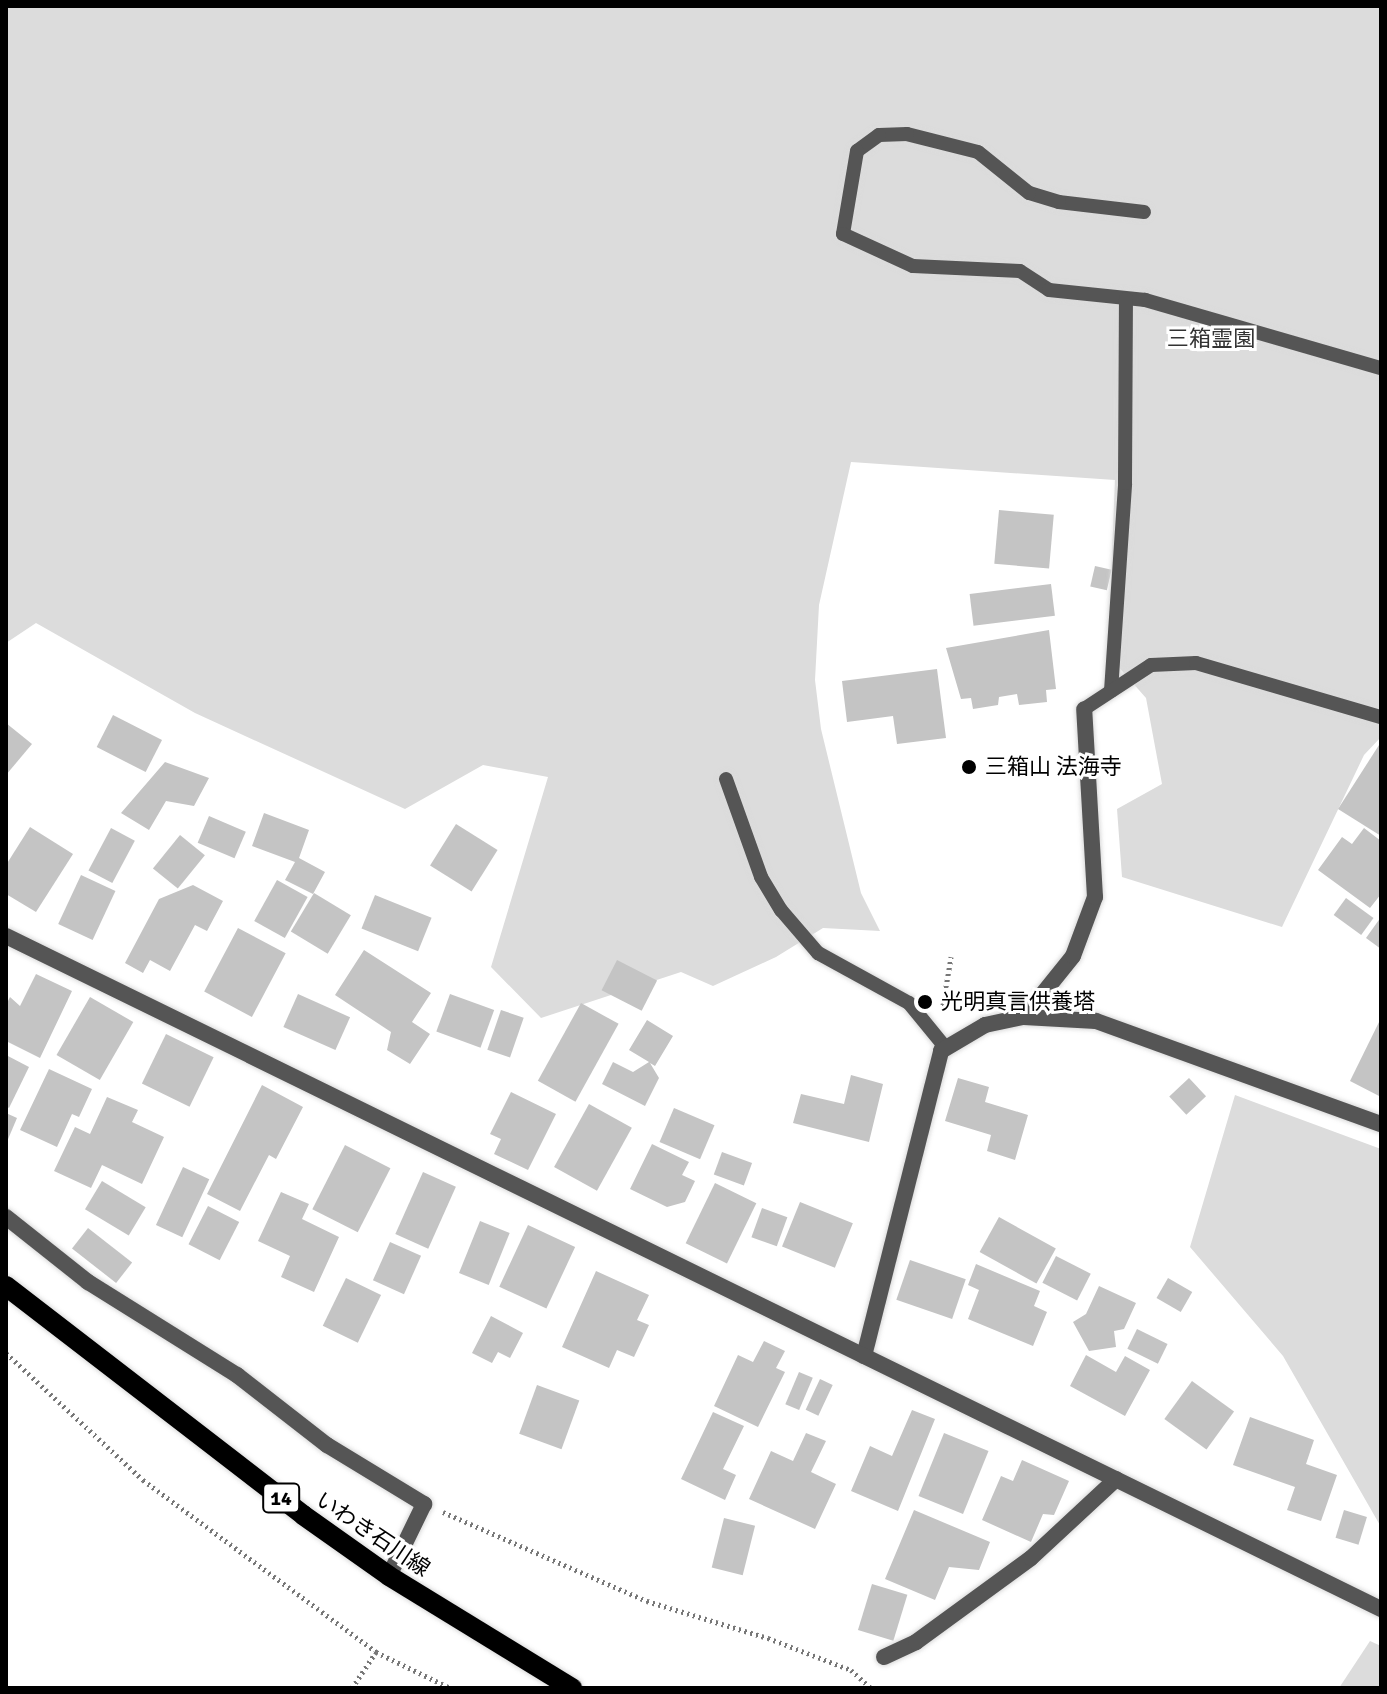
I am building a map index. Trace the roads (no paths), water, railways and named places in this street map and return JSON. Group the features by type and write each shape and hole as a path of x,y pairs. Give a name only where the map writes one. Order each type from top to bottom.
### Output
{"main road":[{"name":"いわき石川線","path":"6,1286 389,1576 572,1688"}],"street":[{"path":"1024,1017 1073,956 1095,897 1084,709"},
{"path":"6,936 1381,1609"},
{"path":"864,1356 942,1041 985,1025 1024,1017 1096,1021 1381,1124"},
{"path":"6,1217 88,1282 237,1375 327,1445 424,1504 389,1576"},
{"path":"884,1657 916,1642 1031,1558 1116,1479"}],"lane":[{"path":"1144,212 1059,202 1029,193 978,152 907,134 879,135 857,151 843,234 913,266 1020,271 1049,290 1126,299 1381,368"},
{"path":"1111,691 1125,483 1126,299"},
{"path":"1084,709 1151,665 1196,663 1381,717"},
{"path":"726,779 761,877 781,910 818,953 881,983 909,1003 942,1041"}],"place":[{"name":"三箱山 法海寺","path":"969,767"},
{"name":"光明真言供養塔","path":"925,1002"}],"park label":[{"name":"三箱霊園","path":"1211,339"}]}
